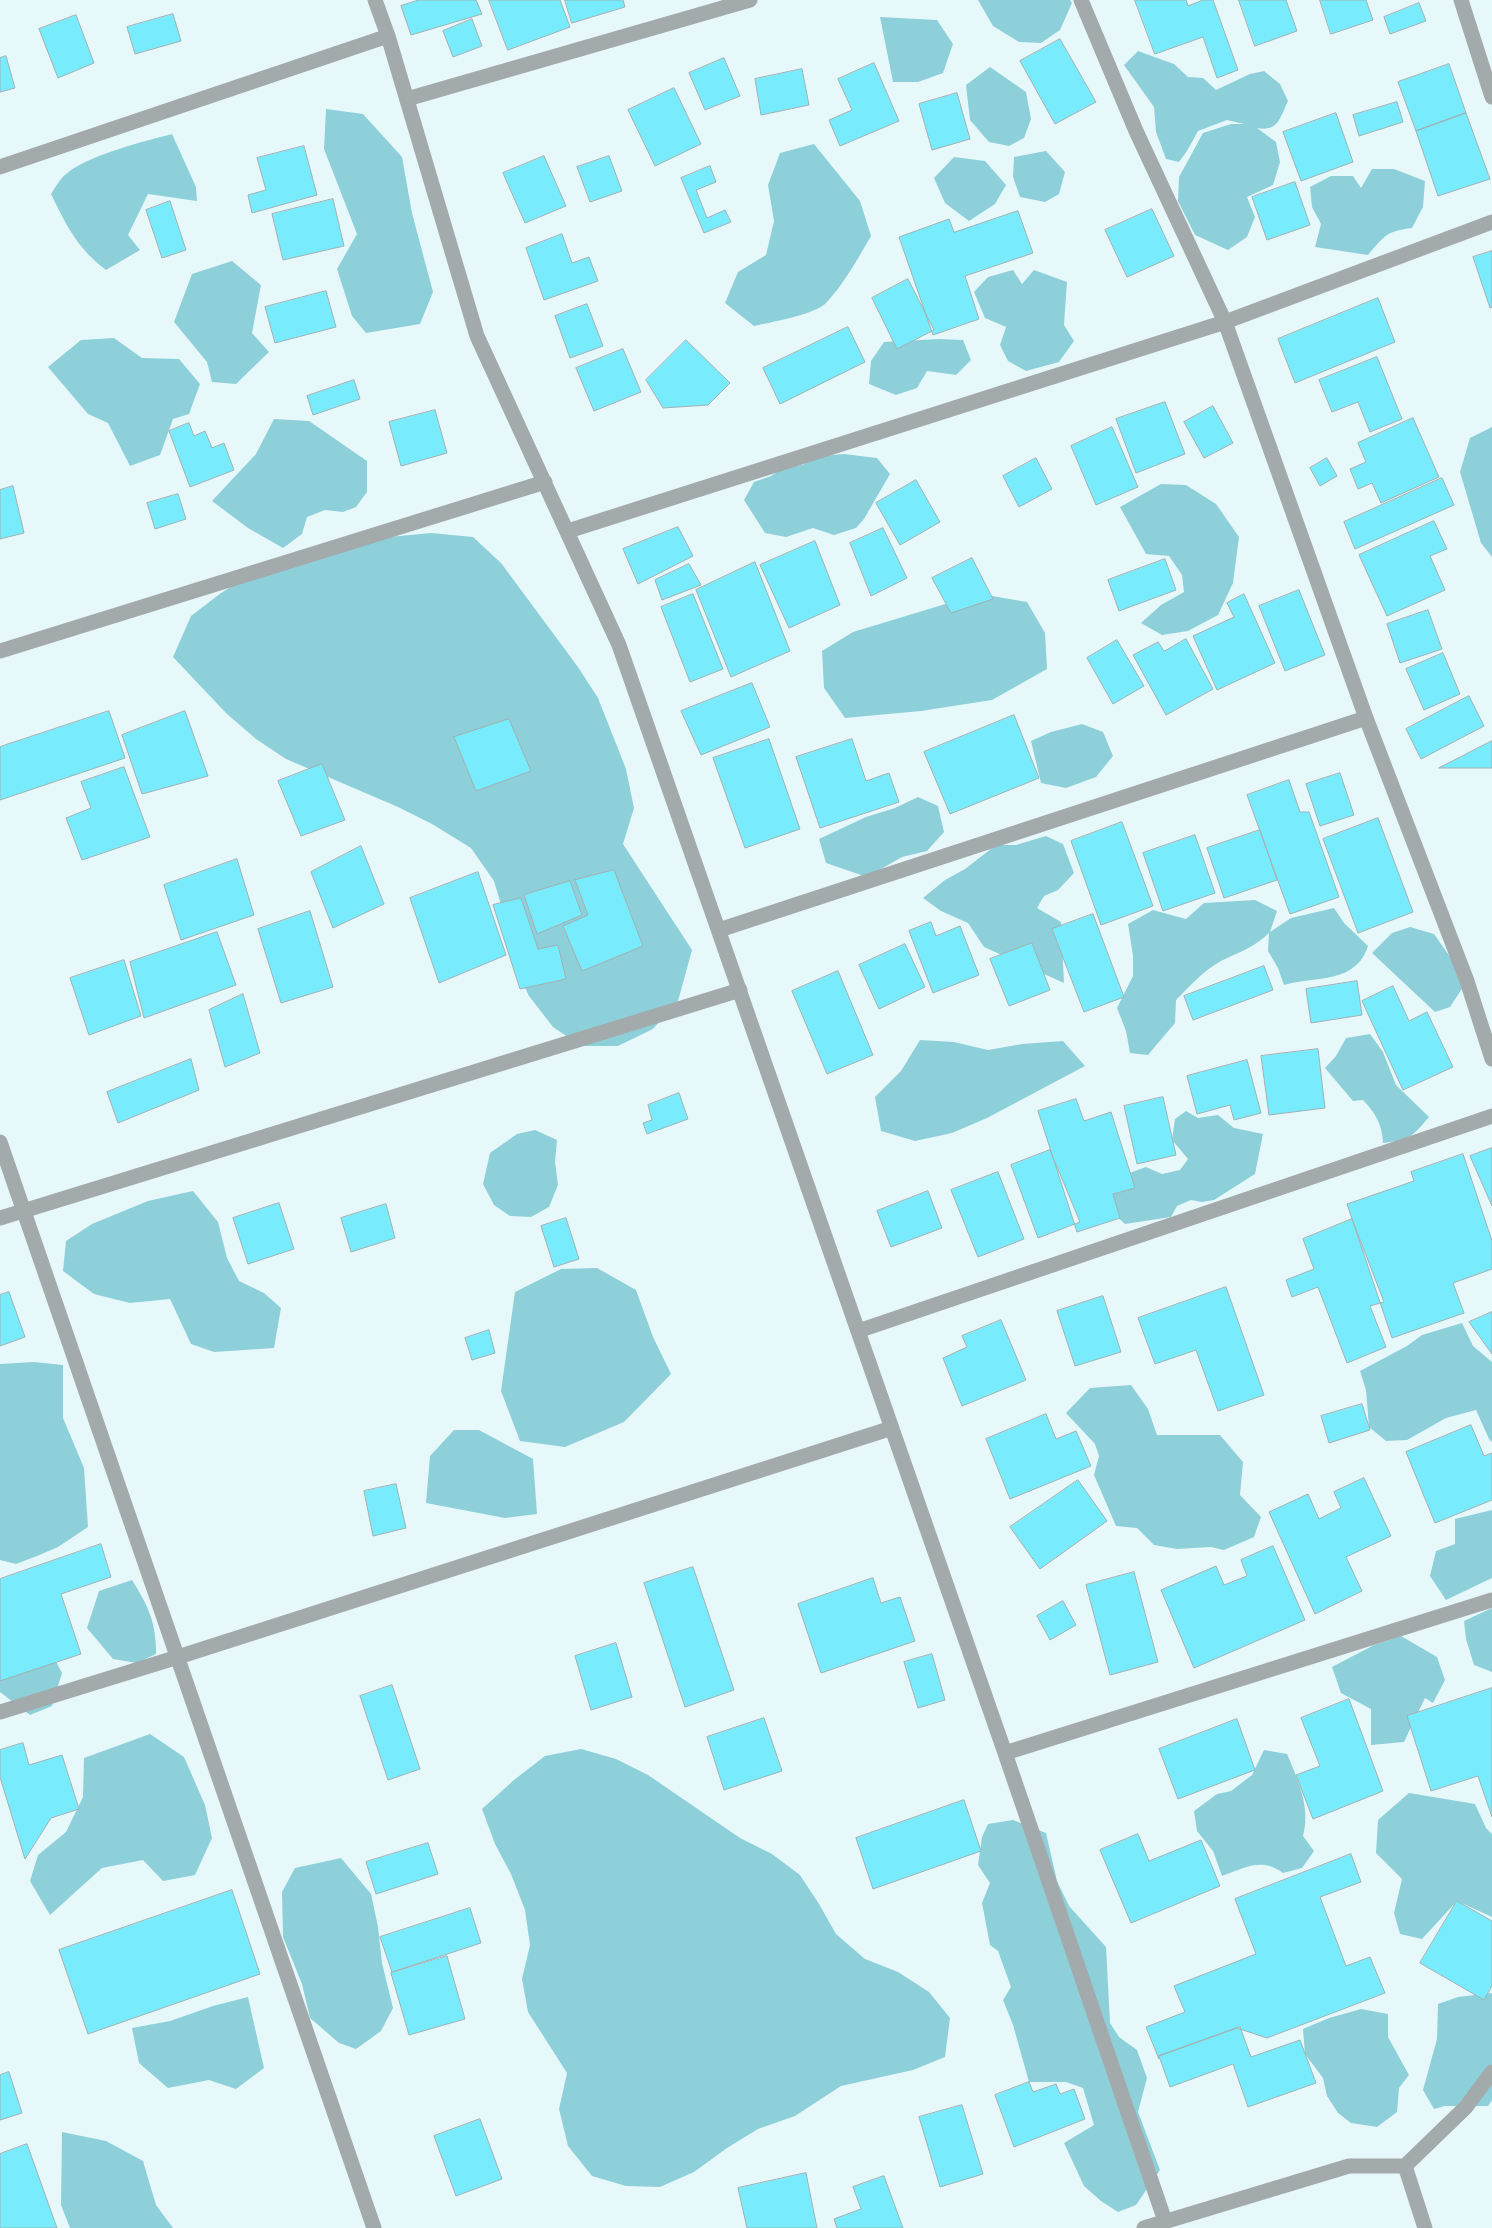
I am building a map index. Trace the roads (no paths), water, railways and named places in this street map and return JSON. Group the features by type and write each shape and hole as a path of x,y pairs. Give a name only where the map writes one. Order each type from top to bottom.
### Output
{"street":[{"path":"374,0 388,36 477,336 619,645 1005,1753 1165,2221"},
{"path":"407,99 750,0"},
{"path":"1081,0 1136,131 1225,322 1366,718 1467,981 1492,1059"},
{"path":"1461,0 1492,97"},
{"path":"0,167 388,36"},
{"path":"568,532 1225,322 1492,222"},
{"path":"0,651 545,482"},
{"path":"719,930 1366,718"},
{"path":"0,1218 740,990"},
{"path":"858,1332 1492,1116"},
{"path":"0,1142 374,2228"},
{"path":"0,1712 178,1657 892,1428"},
{"path":"1005,1753 1492,1600"},
{"path":"1144,2228 1349,2166 1405,2166 1466,2107 1492,2072"},
{"path":"1405,2166 1426,2228"}]}
